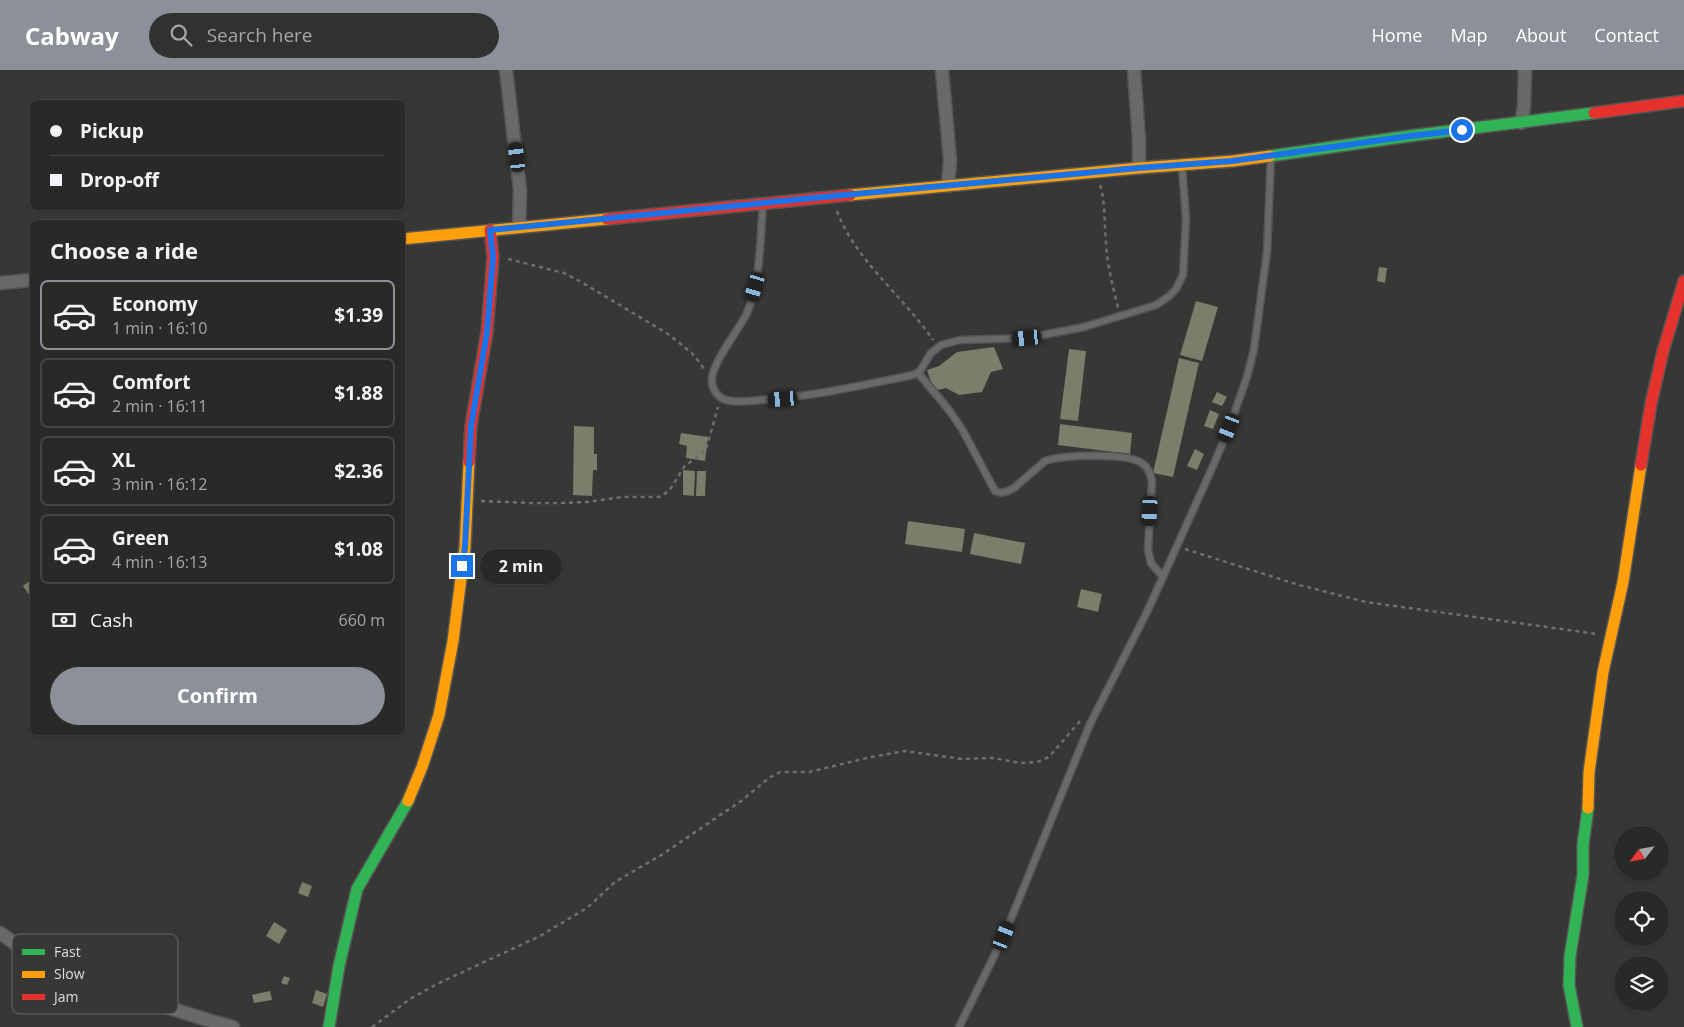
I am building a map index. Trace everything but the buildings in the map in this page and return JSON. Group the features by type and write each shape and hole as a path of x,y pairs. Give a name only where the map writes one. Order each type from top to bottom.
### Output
{"street":[{"path":"506,70 520,190 519,227"},
{"path":"942,70 950,160 948,186"},
{"path":"1134,70 1139,140 1138,168"},
{"path":"1521,123 1524,107 1525,70"},
{"path":"405,239 763,203 1232,161 1684,100"},
{"path":"329,1027 339,966 358,889 367,870 405,808 422,767 438,715 452,642 465,547 471,426 487,332 493,257 490,230"},
{"path":"0,283 30,280"},
{"path":"1577,1027 1569,985 1570,956 1583,875 1583,845 1590,772 1603,672 1624,575 1651,404 1663,351 1684,281"},
{"path":"0,933 12,941"},
{"path":"178,1011 233,1027"}],"lane":[{"path":"959,1027 1004,936 1090,724 1146,614 1229,428 1247,377 1254,349 1267,252 1271,156"},
{"path":"763,203 755,287 747,313 723,352 712,379 713,388 722,398 728,400 783,399 857,386 918,372 932,353 941,345 960,340 1027,338 1084,327 1156,305 1176,289 1183,275 1186,219 1182,166"},
{"path":"918,372 962,429 995,491 999,493 1014,488 1045,461 1052,459 1083,455 1133,459 1142,462 1150,473 1152,481 1148,549 1151,563 1163,577"}],"path":[{"path":"1096,172 1104,198 1109,273 1120,317"},
{"path":"827,197 835,206 844,227 859,251 912,312 938,348"},
{"path":"493,257 520,261 564,273 583,283 668,334 692,353 712,379"},
{"path":"467,500 532,504 587,502 622,497 659,497 669,491 684,467 706,450 722,398"},
{"path":"1176,547 1299,585 1366,602 1611,636"},
{"path":"372,1027 410,999 436,984 540,936 572,918 600,898 615,882 663,854 780,772 809,772 870,757 905,751 962,759 993,758 1020,763 1037,762 1049,756 1084,714"}],"traffic: fast":[{"path":"1270,156 1409,136 1594,113"},
{"path":"329,1027 339,966 357,889 408,801"},
{"path":"1577,1027 1569,985 1570,956 1583,875 1583,845 1588,808"}],"traffic: slow":[{"path":"850,195 1233,161 1270,156"},
{"path":"405,239 607,219"},
{"path":"408,801 422,767 439,715 453,641 465,547 469,462"},
{"path":"1588,808 1589,772 1603,672 1623,582 1641,465"}],"traffic: jam":[{"path":"1594,113 1684,101"},
{"path":"607,219 850,195"},
{"path":"469,462 471,426 487,332 493,257 490,230"},
{"path":"1641,465 1651,404 1663,351 1684,281"}],"route":[{"path":"462,566 465,547 471,426 487,332 493,257 490,230 844,195 1232,161 1462,130"}]}
